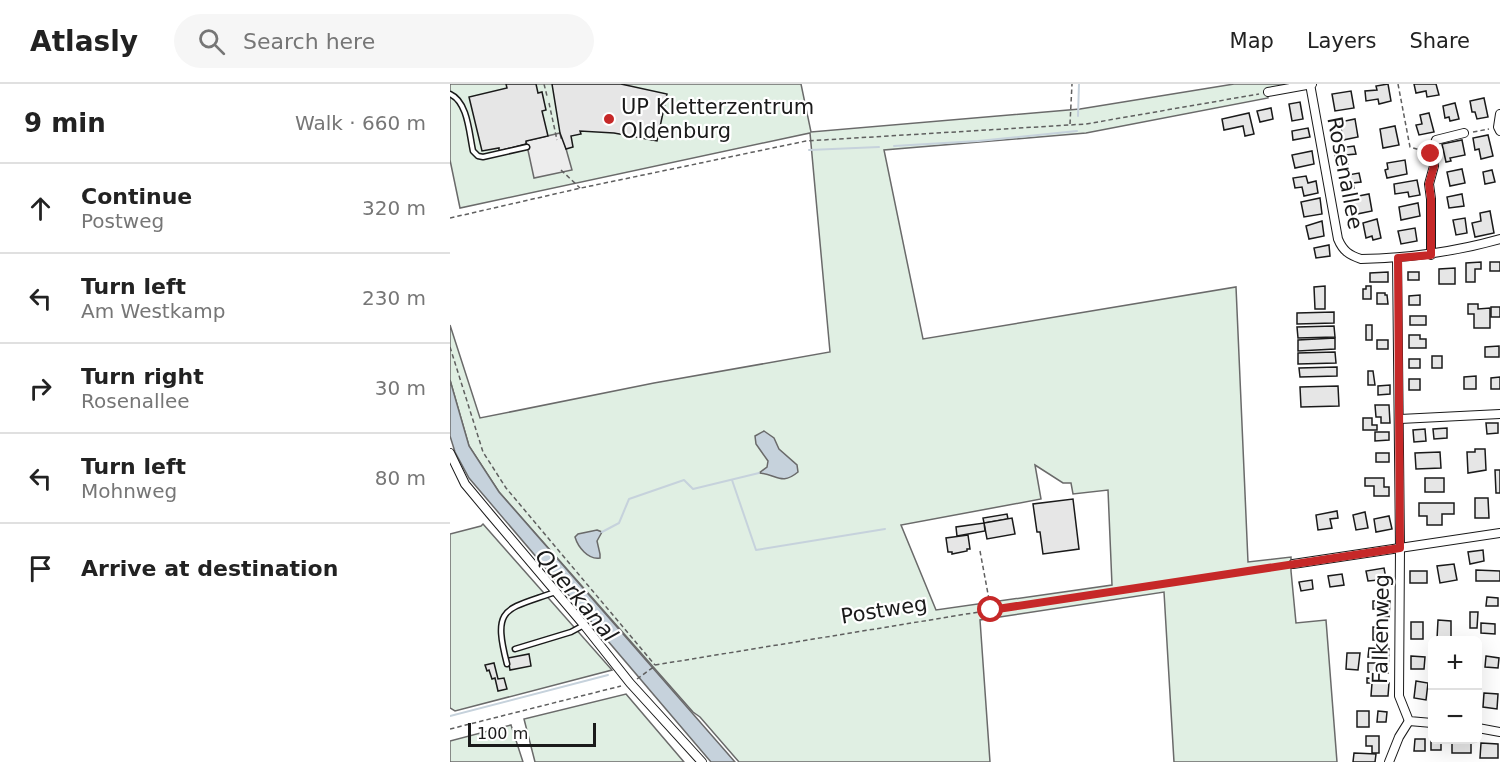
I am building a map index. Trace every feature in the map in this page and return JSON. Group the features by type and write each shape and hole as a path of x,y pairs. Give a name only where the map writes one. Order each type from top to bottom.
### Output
{"street":[{"path":"1269,92 1311,84"},
{"name":"Rosenallee","path":"1311,84 1338,239 1342,248 1350,255 1361,259 1431,255 1500,239"},
{"path":"1499,129 1500,114"},
{"path":"1431,255 1429,184 1434,166 1431,154 1436,140 1464,133"},
{"name":"Falkenweg","path":"1398,258 1399,696 1409,721"},
{"path":"1400,419 1500,414"},
{"path":"450,453 465,484 630,683 702,762"},
{"path":"1293,564 1500,533"},
{"path":"1389,762 1399,737 1409,721 1428,723"},
{"path":"1482,729 1500,732"}],"lane":[{"path":"450,94 457,97 462,106 473,151 478,156 483,157 527,147"},
{"path":"507,664 501,639 501,622 507,611 556,592"},
{"path":"515,649 571,632 584,625"}],"path":[{"path":"544,84 547,96"},
{"path":"1070,125 1072,84"},
{"path":"1398,84 1410,147 1431,154"},
{"path":"450,218 806,141 1070,125 1269,92"},
{"path":"549,103 557,140"},
{"path":"1464,133 1499,129"},
{"path":"561,170 581,188"},
{"path":"450,347 483,452 506,488 654,667 638,678"},
{"path":"980,551 991,610"},
{"name":"Postweg","path":"654,667 991,610 1293,564"},
{"path":"450,729 630,683"}],"green space":[{"path":"450,84 801,84 811,132 1080,109 1234,84 1291,84 1267,89 1268,98 1086,133 884,150 923,339 1236,287 1248,562 1291,557 1296,623 1326,620 1337,762 1174,762 1164,592 980,620 990,762 739,762 499,492 469,446 450,380 450,325 480,418 654,383 830,352 810,133 460,208 450,160","holes":["1035,465 1063,483 1071,483 1073,494 1108,490 1112,585 936,610 901,525 1041,499"]},
{"path":"483,524 612,670 455,711 450,708 450,534"},
{"path":"626,694 684,762 535,762 524,719"},
{"path":"511,725 523,762 450,762 450,741"}],"shaded area":[{"path":"560,133 572,170 534,178 526,141"}],"water":[{"name":"Querkanal","path":"450,380 469,446 499,492 735,762 711,762 469,478 455,452 450,436"},
{"path":"764,431 774,438 779,449 797,465 798,472 783,479 759,473 767,467 768,461 756,444 755,436"},
{"path":"597,530 602,532 597,541 600,558 591,557 584,552 575,537 578,534"}],"building":[{"path":"506,84 536,84 538,93 542,92 546,110 542,111 548,136 499,151 499,148 482,151 469,97 507,88"},
{"name":"UP Kletterzentrum Oldenburg","path":"552,84 621,84 667,94 657,141 614,133 580,131 581,134 571,136 573,147 566,149 560,133"},
{"path":"1388,84 1391,101 1379,104 1378,99 1366,101 1365,91 1377,90 1376,86"},
{"path":"1414,84 1436,84 1439,95 1427,97 1426,91 1416,93"},
{"path":"1351,91 1354,108 1335,111 1332,94"},
{"path":"1484,98 1488,117 1477,119 1475,112 1472,112 1470,101"},
{"path":"1300,102 1303,119 1292,121 1289,104"},
{"path":"1455,103 1459,119 1450,121 1449,117 1445,118 1443,106"},
{"path":"1271,108 1273,119 1260,122 1257,111"},
{"path":"1249,113 1254,134 1245,136 1243,126 1224,130 1222,119"},
{"path":"1429,113 1434,132 1419,135 1416,125 1422,124 1420,115"},
{"path":"1355,119 1358,137 1343,140 1340,122"},
{"path":"1395,126 1399,145 1383,148 1380,129"},
{"path":"1308,128 1310,137 1293,140 1292,131"},
{"path":"1488,135 1493,156 1481,159 1479,149 1475,150 1473,138"},
{"path":"1462,140 1465,155 1450,158 1451,161 1446,162 1442,144"},
{"path":"1354,146 1356,154 1346,155 1348,164 1337,166 1334,149"},
{"path":"1312,151 1314,164 1295,168 1292,155"},
{"path":"1405,160 1407,174 1387,178 1385,170 1388,169 1387,163"},
{"path":"1462,169 1465,183 1450,186 1447,172"},
{"path":"1492,170 1495,182 1485,184 1483,172"},
{"path":"1359,173 1361,182 1353,183 1354,188 1345,190 1342,176"},
{"path":"1306,176 1308,183 1316,181 1318,193 1304,196 1302,187 1295,188 1293,178"},
{"path":"1417,180 1420,195 1409,197 1408,192 1395,194 1394,184"},
{"path":"1369,194 1372,211 1357,214 1356,207 1350,208 1348,198"},
{"path":"1462,194 1464,206 1449,208 1447,197"},
{"path":"1320,198 1322,214 1304,217 1301,202"},
{"path":"1418,203 1420,216 1401,220 1399,207"},
{"path":"1490,211 1494,233 1475,237 1472,223 1481,221 1480,213"},
{"path":"1465,218 1467,233 1456,235 1453,220"},
{"path":"1377,219 1381,238 1373,240 1372,236 1366,238 1363,223"},
{"path":"1322,221 1324,236 1309,239 1306,226"},
{"path":"1415,228 1417,241 1401,244 1398,231"},
{"path":"1329,245 1330,256 1316,258 1314,248"},
{"path":"1481,262 1481,269 1475,269 1475,282 1466,282 1466,263"},
{"path":"1490,262 1500,262 1500,271 1490,271"},
{"path":"1455,268 1455,284 1439,284 1439,269"},
{"path":"1388,272 1388,282 1370,282 1370,273"},
{"path":"1408,272 1419,272 1419,280 1408,280"},
{"path":"1325,286 1325,309 1315,309 1314,287"},
{"path":"1366,286 1371,286 1371,299 1363,299 1363,289 1366,289"},
{"path":"1377,293 1387,295 1388,304 1377,304"},
{"path":"1420,295 1420,305 1409,305 1409,296"},
{"path":"1468,304 1478,304 1478,309 1490,308 1490,328 1474,328 1474,314 1468,314"},
{"path":"1491,307 1500,307 1500,317 1491,317"},
{"path":"1334,312 1334,323 1297,324 1297,313"},
{"path":"1410,316 1426,316 1426,325 1410,325"},
{"path":"1366,325 1372,325 1372,340 1366,340"},
{"path":"1334,326 1335,337 1298,338 1297,327"},
{"path":"1409,335 1420,335 1420,339 1426,339 1426,348 1409,348"},
{"path":"1335,338 1335,349 1298,351 1298,340"},
{"path":"1377,340 1388,340 1388,349 1377,349"},
{"path":"1499,346 1499,357 1485,357 1485,347"},
{"path":"1335,352 1336,363 1298,364 1298,353"},
{"path":"1432,356 1442,356 1442,368 1432,368"},
{"path":"1409,359 1420,359 1420,368 1409,368"},
{"path":"1337,367 1337,376 1300,377 1299,368"},
{"path":"1368,371 1373,371 1375,385 1368,385"},
{"path":"1476,376 1476,389 1464,389 1464,377"},
{"path":"1500,377 1500,389 1491,389 1491,378"},
{"path":"1409,379 1420,379 1420,390 1409,390"},
{"path":"1390,385 1390,394 1378,395 1378,386"},
{"path":"1338,386 1339,406 1301,407 1300,387"},
{"path":"1375,405 1389,405 1390,423 1381,423 1381,417 1376,417"},
{"path":"1363,418 1372,418 1372,425 1377,425 1377,430 1363,430"},
{"path":"1486,423 1498,423 1498,433 1487,434"},
{"path":"1447,428 1447,438 1434,439 1433,429"},
{"path":"1425,429 1426,441 1414,442 1413,430"},
{"path":"1375,432 1389,432 1389,440 1375,441"},
{"path":"1475,449 1485,449 1486,470 1468,473 1467,452 1475,452"},
{"path":"1440,452 1441,468 1416,469 1415,453"},
{"path":"1376,453 1389,453 1389,462 1376,462"},
{"path":"1495,470 1500,470 1500,493 1496,493"},
{"path":"1365,478 1384,478 1384,487 1389,487 1389,496 1374,496 1374,486 1365,486"},
{"path":"1425,478 1444,478 1444,492 1425,492"},
{"path":"1475,498 1488,498 1489,518 1475,518"},
{"path":"1073,499 1079,549 1043,554 1033,504"},
{"path":"1419,503 1454,503 1454,514 1442,514 1442,525 1427,525 1427,516 1419,516"},
{"path":"1337,511 1338,518 1330,519 1332,528 1318,530 1316,515"},
{"path":"1365,512 1368,528 1356,530 1353,515"},
{"path":"1007,514 1008,519 984,523 983,518"},
{"path":"1389,516 1392,529 1376,532 1374,519"},
{"path":"1012,518 1015,534 987,539 984,523"},
{"path":"984,523 985,531 957,536 956,527"},
{"path":"968,535 970,549 952,554 948,552 946,538"},
{"path":"1483,550 1484,561 1470,564 1468,552"},
{"path":"1454,564 1457,580 1440,583 1437,566"},
{"path":"1384,568 1388,589 1380,591 1378,580 1368,581 1366,571"},
{"path":"1476,570 1500,571 1500,581 1476,581"},
{"path":"1410,571 1427,571 1427,583 1410,583"},
{"path":"1342,574 1344,585 1330,587 1328,576"},
{"path":"1312,580 1313,589 1301,591 1299,582"},
{"path":"1487,597 1498,598 1498,606 1486,606"},
{"path":"1373,601 1390,601 1389,617 1378,617 1378,609 1373,609"},
{"path":"1470,612 1478,612 1477,628 1470,628"},
{"path":"1438,620 1451,621 1451,636 1437,636"},
{"path":"1411,622 1423,622 1423,639 1411,639"},
{"path":"1481,623 1495,624 1495,634 1481,633"},
{"path":"1373,627 1385,628 1385,640 1373,640"},
{"path":"1369,648 1389,649 1388,673 1368,672 1368,663 1381,663 1382,658 1368,657"},
{"path":"1347,653 1360,653 1358,670 1346,669"},
{"path":"529,654 531,666 510,670 508,658"},
{"path":"1411,656 1425,657 1424,669 1411,669"},
{"path":"1486,656 1499,658 1498,668 1485,667"},
{"path":"494,663 498,679 504,678 507,689 498,691 495,678 492,679 489,670 487,671 485,665"},
{"path":"1367,678 1376,679 1376,683 1389,683 1388,696 1371,696 1372,683 1367,683"},
{"path":"1416,681 1428,683 1426,700 1414,698"},
{"path":"1484,693 1498,694 1497,709 1483,707"},
{"path":"1357,711 1369,711 1369,727 1357,727"},
{"path":"1378,711 1387,712 1386,722 1377,722"},
{"path":"1366,736 1379,736 1379,753 1372,753 1372,746 1366,746"},
{"path":"1415,739 1425,739 1425,751 1414,751"},
{"path":"1482,743 1498,744 1498,758 1480,758"},
{"path":"1431,744 1441,744 1441,750 1431,750"},
{"path":"1452,744 1471,744 1471,753 1452,753"},
{"path":"1354,753 1376,754 1375,762 1353,762"}],"waterway":[{"path":"1078,116 1079,84"},
{"path":"894,146 978,141 1077,131"},
{"path":"809,150 879,147"},
{"path":"602,532 619,523 629,499 684,480 693,489 759,473"},
{"path":"732,480 756,550 885,529"},
{"path":"450,716 608,675"}],"place":[{"name":"UP Kletterzentrum Oldenburg","path":"609,119"}],"route":[{"path":"991,610 1400,548 1398,258 1431,255 1429,184 1434,166 1431,154"}]}
